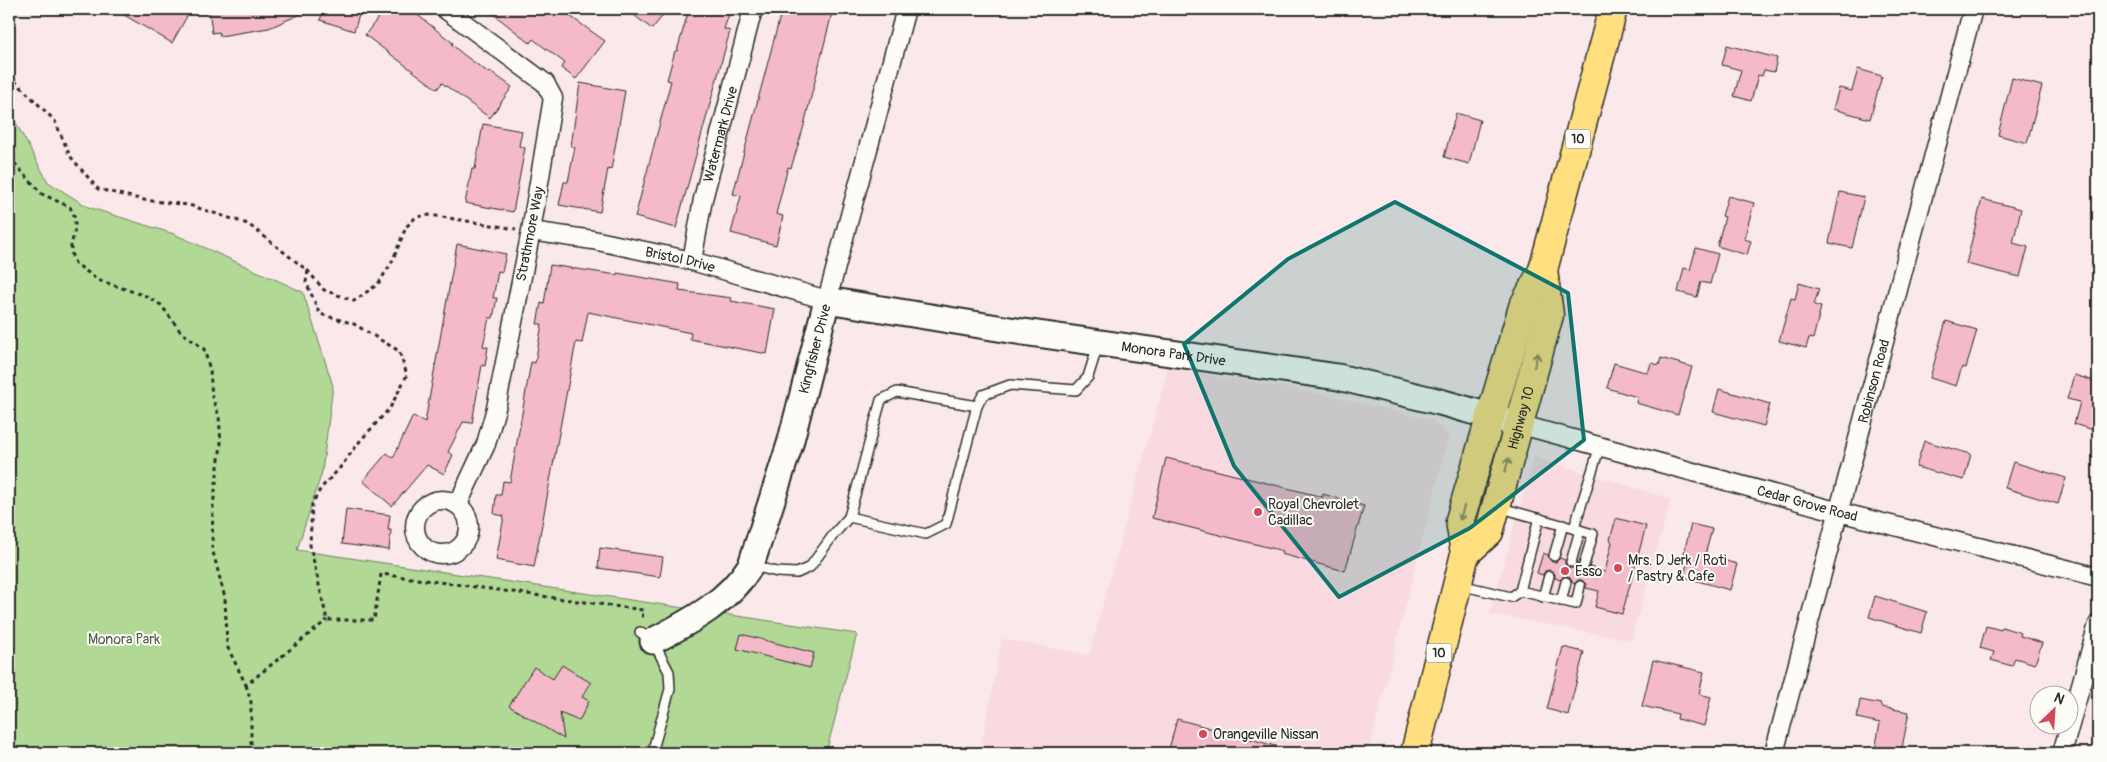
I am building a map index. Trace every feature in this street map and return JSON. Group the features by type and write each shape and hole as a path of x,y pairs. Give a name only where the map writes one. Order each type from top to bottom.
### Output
{"highway":[{"name":"Highway 10","path":"1415,753 1465,554 1460,520 1522,307 1544,270 1614,9"},
{"name":"Highway 10","path":"1465,554 1489,532 1550,315 1544,270"}],"street":[{"name":"Strathmore Way","path":"445,9 545,83 550,89 553,105 531,231 496,408 486,444 458,504"},
{"name":"Watermark Drive","path":"692,261 703,199 752,9"},
{"name":"Kingfisher Drive","path":"646,637 688,622 717,603 742,579 751,565 790,444 906,9"},
{"name":"Robinson Road","path":"1774,752 1973,9"},
{"name":"Bristol Drive","path":"531,231 593,240 692,261 827,300"},
{"name":"Monora Park Drive","path":"827,300 1338,378 1518,424"},
{"name":"Cedar Grove Road","path":"1518,424 1839,512 2098,578"},
{"path":"2062,753 2098,624"}],"lane":[{"path":"849,517 926,534 946,524 977,406 983,395 1010,385 1076,390 1088,378 1098,342"},
{"path":"751,565 777,572 797,573 810,567 849,517 881,400 897,392 977,406"},
{"path":"1571,562 1577,529 1600,446"},
{"path":"1496,506 1593,534 1584,565"},
{"path":"1457,584 1511,597 1520,591 1539,518"},
{"path":"1554,556 1562,525"},
{"path":"1543,597 1549,576"},
{"path":"1561,601 1566,582"},
{"path":"1520,591 1576,604 1580,586"},
{"path":"646,637 669,672 670,689 652,753"}],"path":[{"path":"9,75 55,121 70,156 98,189 144,200 189,205 248,224 308,271 324,290 354,301 378,284 392,262 406,227 416,217 430,215 531,231"},
{"path":"9,157 42,194 70,207 75,218 75,229 71,246 75,263 98,280 146,296 161,305 181,332 204,349 210,370 212,397 219,416 221,444 213,506 212,548 225,598 227,646 246,685 250,702 251,753"},
{"path":"308,271 306,282 320,314 354,324 399,351 407,375 390,408 321,488 312,504 310,545 327,620"},
{"path":"246,685 327,620 374,620 381,574 643,610 646,637"}],"highlighted area":[{"path":"1395,202 1568,293 1584,440 1470,528 1339,597 1234,466 1184,344 1288,259"}],"shaded area":[{"path":"1168,368 1308,391 1430,419 1449,436 1368,753 980,753 1002,639 1089,655"},
{"path":"1534,457 1671,499 1631,640 1490,614"}],"green space":[{"name":"Monora Park","path":"9,110 48,182 88,207 174,234 303,292 333,386 322,472 297,550 857,634 826,753 9,753"}],"building":[{"path":"114,9 191,9 172,43"},
{"path":"209,9 312,9 269,28 220,36 219,32 212,33"},
{"path":"324,9 361,9 354,31 320,20"},
{"path":"385,9 410,9 453,43 452,45 464,55 512,87 490,118 442,83 437,89 365,35"},
{"path":"487,9 560,9 605,41 576,79 561,68 565,63 533,39 530,43"},
{"path":"626,9 668,9 652,29"},
{"path":"689,9 709,9 729,14 724,29 730,31 676,228 635,217 671,81 667,80"},
{"path":"782,9 833,9 803,129 791,168 788,167 776,214 783,216 776,245 731,233 741,196 733,194"},
{"path":"1727,45 1777,58 1774,72 1764,70 1762,76 1758,75 1751,101 1734,96 1741,70 1722,65"},
{"path":"1858,69 1882,76 1870,119 1833,109 1839,88 1852,91"},
{"path":"2012,78 2042,86 2027,143 1998,135"},
{"path":"580,83 625,91 611,170 608,169 600,212 559,205 564,182 568,182 575,147 571,146"},
{"path":"1456,113 1480,120 1469,164 1444,157"},
{"path":"483,124 522,131 519,146 525,148 513,212 465,203 472,169 475,169"},
{"path":"1840,192 1864,197 1852,248 1829,243"},
{"path":"1728,196 1754,203 1744,239 1751,241 1747,255 1717,246 1725,217 1722,216"},
{"path":"1982,199 2021,209 2013,243 2028,247 2020,277 1966,264"},
{"path":"457,244 506,254 502,272 498,271 493,298 497,298 493,318 489,318 483,346 488,347 485,366 482,365 472,423 463,422 448,452 453,455 444,474 427,465 392,506 363,481 387,453 393,458 413,416 425,422"},
{"path":"1696,248 1718,254 1710,284 1701,282 1697,297 1678,292 1684,268 1690,270"},
{"path":"550,265 617,275 617,273 680,284 679,291 732,298 731,301 775,309 767,354 690,339 691,333 588,312 582,343 576,342 534,567 496,560 504,516 494,514 496,495 501,495 503,481 510,482 531,362 535,363 542,324 537,324 541,303 544,304"},
{"path":"1799,283 1819,289 1814,305 1821,307 1813,339 1809,338 1806,348 1779,341 1791,298 1795,299"},
{"path":"1946,321 1977,330 1966,368 1962,367 1956,386 1930,378"},
{"path":"1661,358 1692,367 1678,415 1636,403 1637,397 1607,388 1614,363 1648,373 1651,363 1659,365"},
{"path":"2074,375 2098,382 2098,423 2096,431 2074,424 2080,402 2067,399"},
{"path":"1719,389 1770,404 1764,426 1713,412"},
{"path":"1924,441 1971,454 1964,480 1916,467"},
{"name":"Royal Chevrolet Cadillac","path":"1166,458 1323,497 1323,494 1364,506 1345,571 1281,554 1283,551 1152,518"},
{"path":"2013,462 2066,478 2058,504 2005,488"},
{"path":"346,509 390,515 388,530 391,530 389,550 342,544"},
{"path":"1616,518 1646,526 1622,614 1595,607 1599,591 1586,588 1586,584 1582,580 1578,580 1574,584 1568,576 1564,576 1560,580 1555,578 1555,574 1550,570 1545,571 1543,575 1537,573 1543,553 1548,555 1552,562 1556,562 1560,558 1565,560 1565,564 1569,568 1573,568 1577,563 1582,571 1586,571 1590,567 1605,572"},
{"path":"1691,524 1712,529 1705,555 1737,564 1730,590 1683,577 1688,562 1682,561"},
{"path":"600,548 663,557 660,577 598,568"},
{"path":"1875,596 1927,612 1921,633 1869,617"},
{"path":"1986,626 2001,630 2002,627 2021,633 2020,636 2042,643 2035,664 2015,658 2012,666 1991,660 1994,652 1980,648"},
{"path":"741,634 814,653 810,668 737,649"},
{"path":"1563,647 1584,652 1568,715 1547,709"},
{"path":"1653,660 1704,672 1699,694 1711,697 1704,726 1677,719 1678,714 1642,706"},
{"path":"562,665 591,683 582,697 589,701 579,721 560,713 564,739 509,706 534,667 553,679"},
{"path":"1860,700 1881,704 1881,707 1909,712 1901,753 1875,750 1880,723 1857,718"},
{"name":"Orangeville Nissan","path":"1177,719 1286,749 1286,753 1168,753"}],"place":[{"name":"Royal Chevrolet Cadillac","path":"1258,512"},
{"name":"Mrs. D Jerk / Roti / Pastry & Cafe","path":"1618,568"},
{"name":"Esso","path":"1565,571"},
{"name":"Orangeville Nissan","path":"1203,734"}]}
